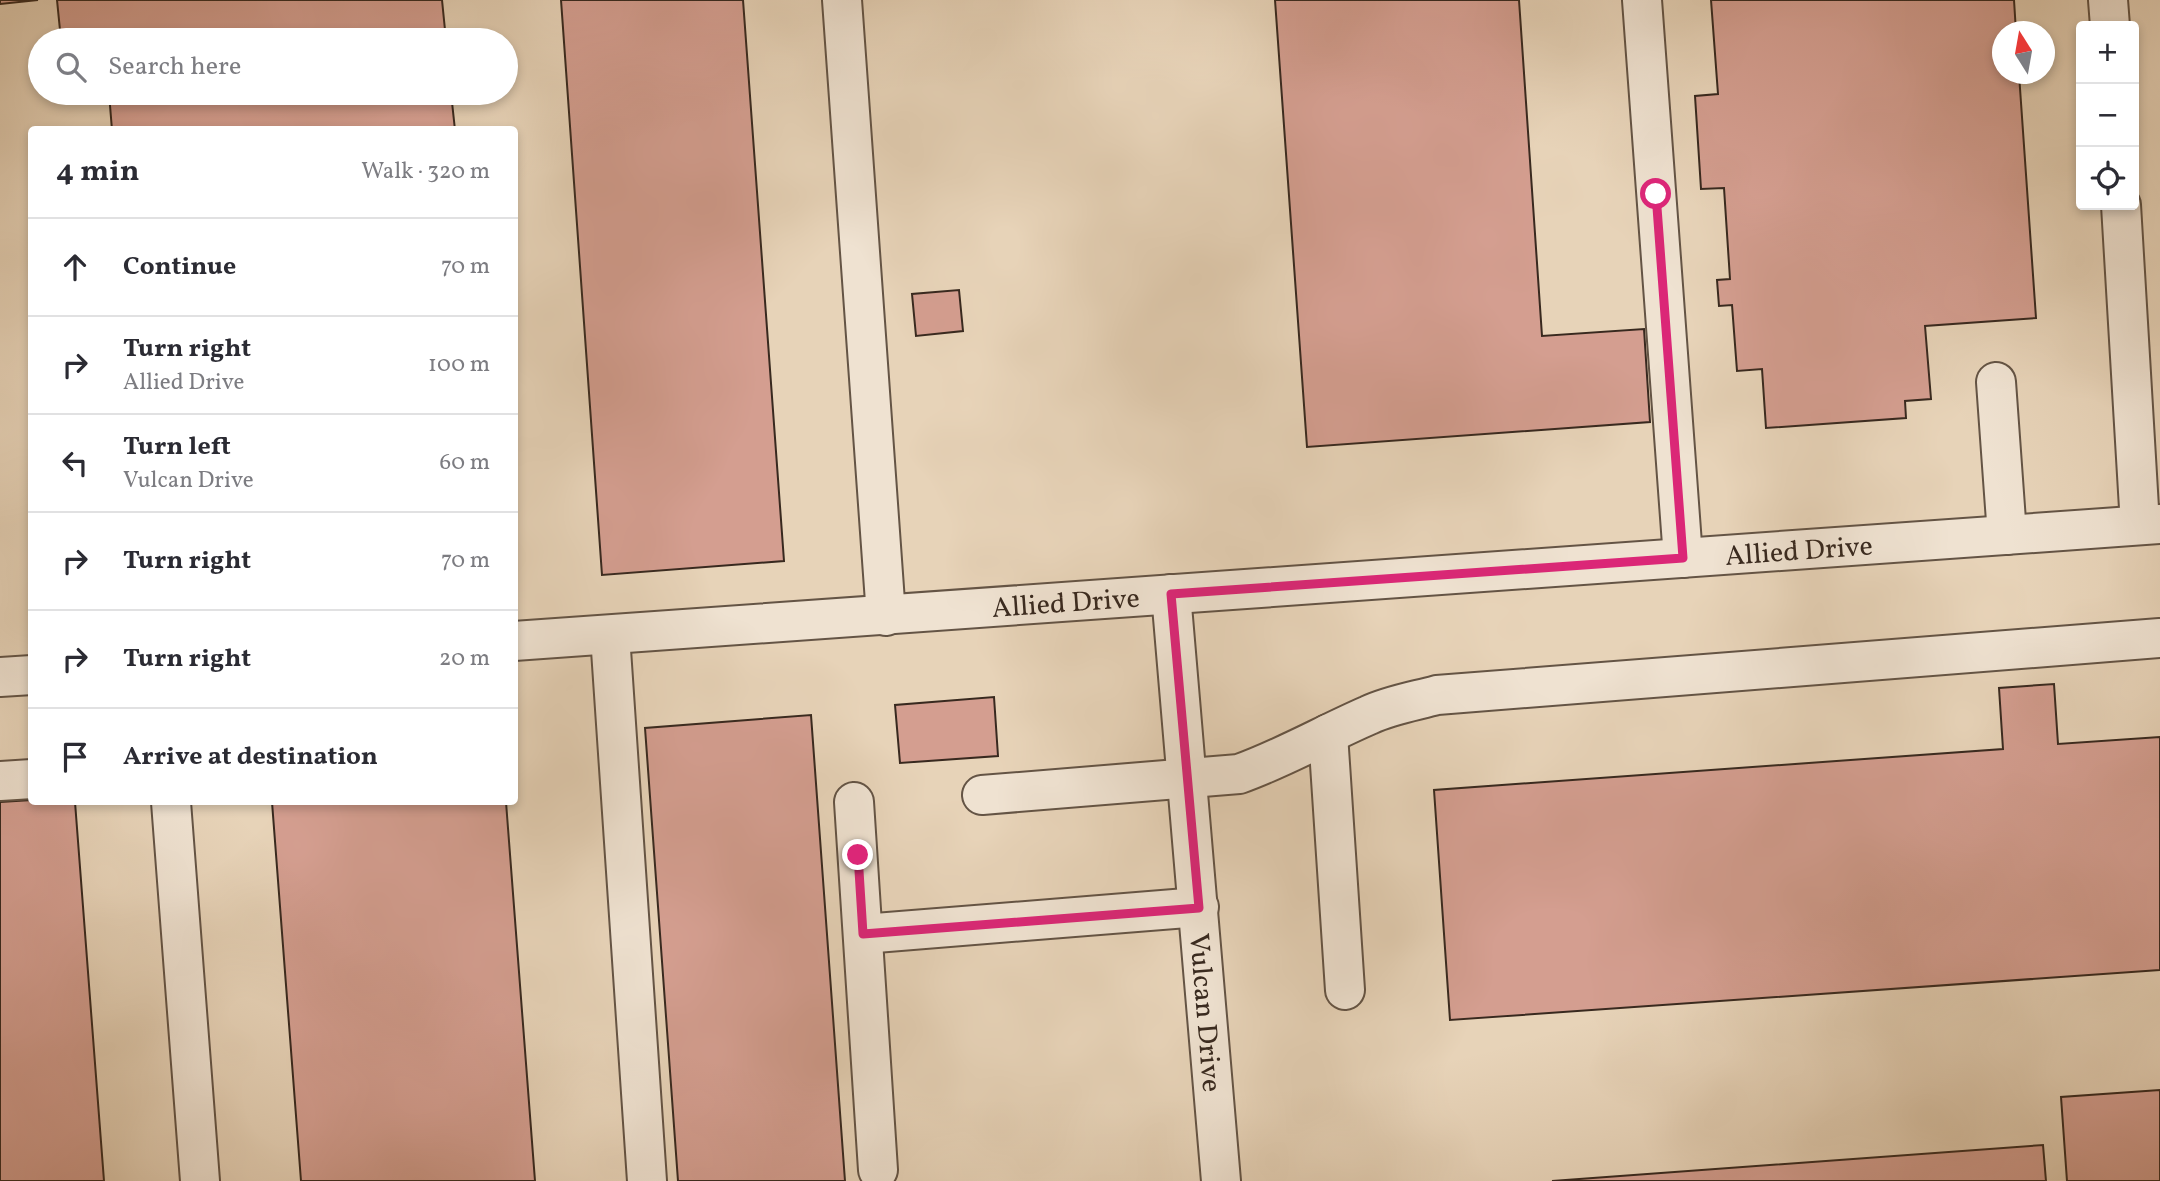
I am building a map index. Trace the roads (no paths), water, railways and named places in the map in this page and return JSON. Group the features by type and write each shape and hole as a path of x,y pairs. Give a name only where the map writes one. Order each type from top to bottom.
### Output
{"street":[{"path":"842,0 886,616"},
{"path":"1642,0 1683,558"},
{"path":"2108,0 2110,21"},
{"path":"2121,210 2150,524"},
{"path":"1996,382 2007,535"},
{"name":"Allied Drive","path":"518,641 2150,524"},
{"name":"Vulcan Drive","path":"1171,594 1221,1181"},
{"path":"610,635 647,1181"},
{"path":"982,795 1239,774 1273,762 1372,713 1437,695 2160,638"},
{"path":"1328,734 1345,990"},
{"path":"0,781 28,779"},
{"path":"854,802 878,1170"},
{"path":"171,805 200,1181"},
{"path":"863,934 1199,908"}]}
